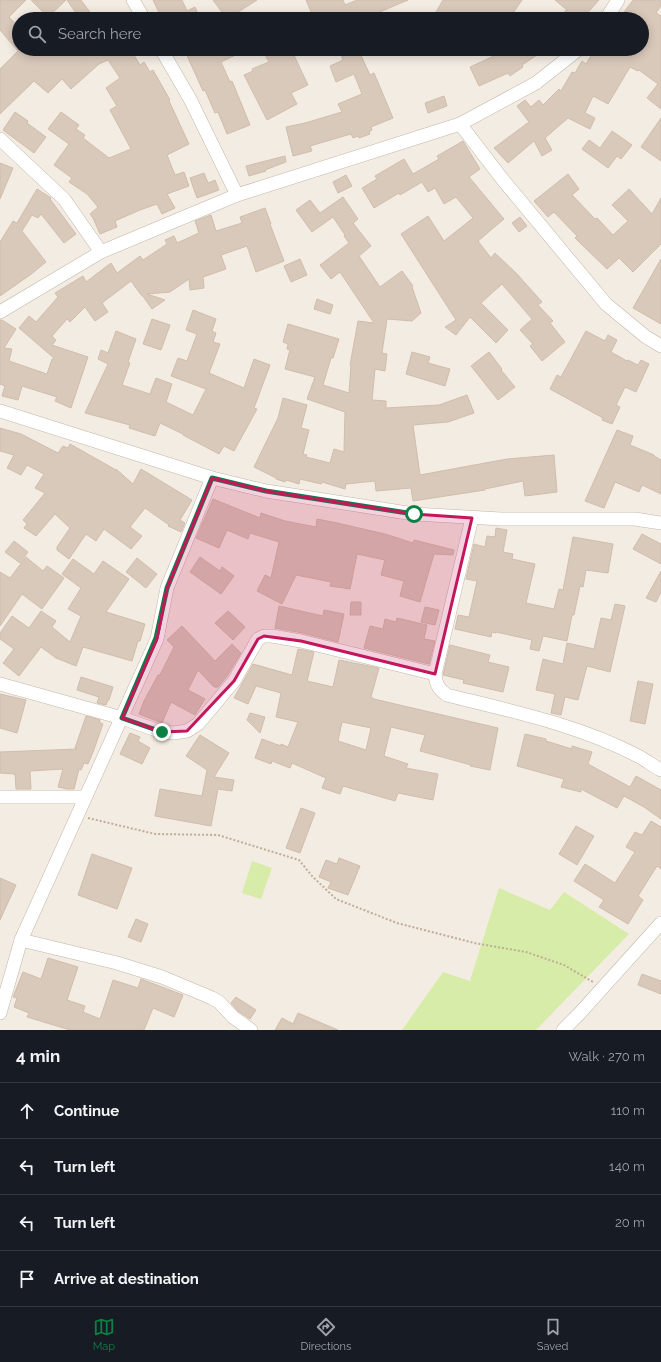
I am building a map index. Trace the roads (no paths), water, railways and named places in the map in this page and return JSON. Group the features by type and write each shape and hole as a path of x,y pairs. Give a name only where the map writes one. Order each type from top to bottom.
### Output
{"street":[{"path":"133,0 140,12"},
{"path":"610,12 618,0"},
{"path":"165,56 190,99 237,195"},
{"path":"0,312 101,252 237,195 460,124 536,83 570,56"},
{"path":"460,124 503,180 606,304 646,337 661,346"},
{"path":"0,139 64,199 101,252"},
{"path":"0,411 212,478 266,491 414,514 501,519 634,520 661,523"},
{"path":"0,1013 21,940 122,718 156,638 167,588 212,478"},
{"path":"472,518 435,674 436,684 440,691 447,695 522,714 588,734 638,756 661,770"},
{"path":"0,684 122,718 162,732 174,733 187,731 198,724 234,681 258,638 264,636 301,641 435,674"},
{"path":"0,797 85,797"},
{"path":"563,1030 661,923"},
{"path":"21,940 117,963 162,976 219,1002 232,1017 251,1030"}]}
